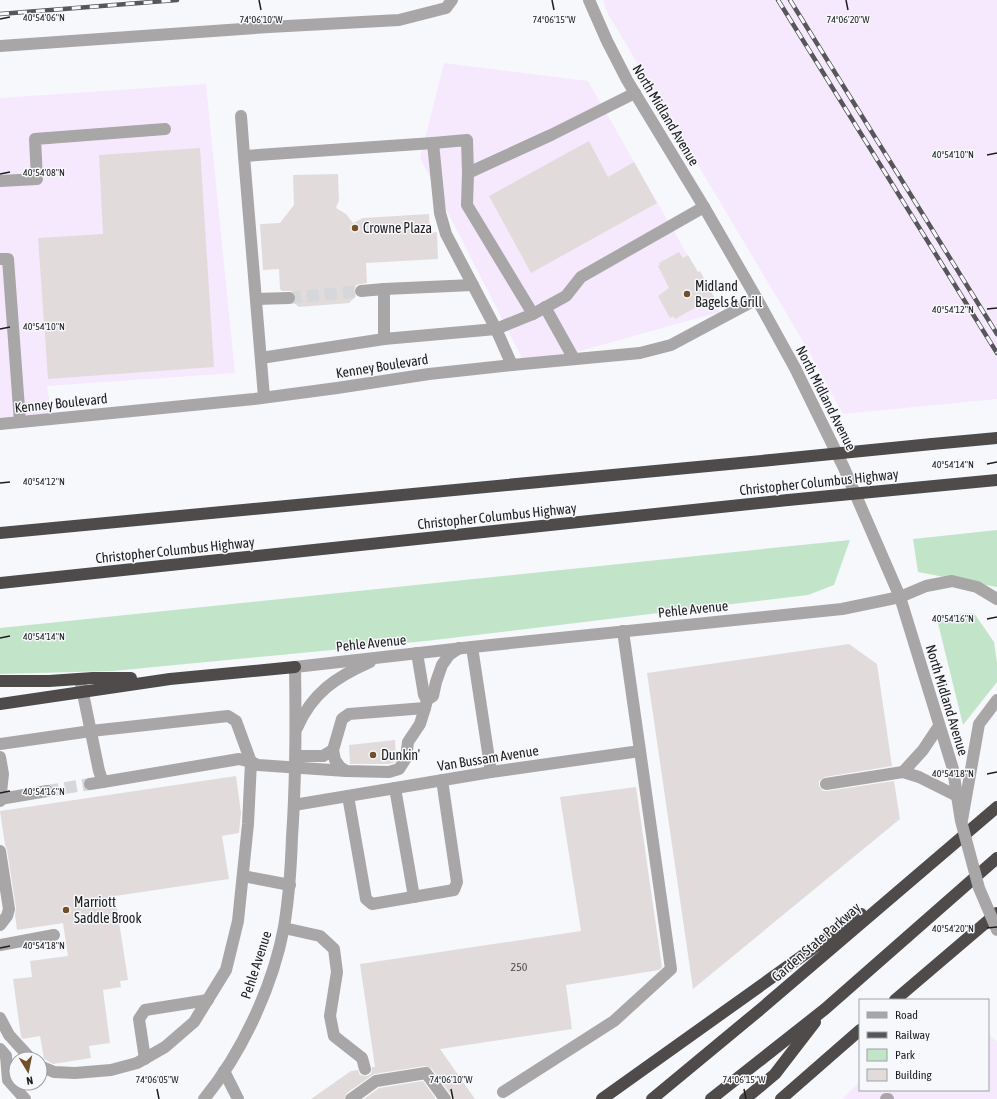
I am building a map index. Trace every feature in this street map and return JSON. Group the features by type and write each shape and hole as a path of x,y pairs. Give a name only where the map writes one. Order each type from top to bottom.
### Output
{"highway":[{"name":"Christopher Columbus Highway","path":"0,533 997,438"},
{"name":"Christopher Columbus Highway","path":"0,583 788,500 997,480"},
{"path":"0,704 170,679 295,667"},
{"path":"0,681 170,679"},
{"path":"0,689 49,681"},
{"name":"Garden State Parkway","path":"652,1099 762,1008 997,807"},
{"path":"711,1099 825,1009 997,858"},
{"path":"602,1099 919,873"},
{"path":"896,999 997,913"},
{"path":"744,1099 775,1074 825,1009"},
{"path":"781,1099 859,1031"}],"street":[{"path":"0,46 269,27 399,20 446,8 452,0"},
{"name":"North Midland Avenue","path":"589,0 607,41 635,93 704,207 757,299 795,368 838,455 900,597 953,769 961,821 979,888 997,930"},
{"path":"468,172 635,93"},
{"path":"241,116 264,397"},
{"path":"0,181 37,179 35,139 165,129"},
{"path":"244,156 467,140 468,172 466,205 533,314"},
{"path":"433,143 440,213 446,234 496,329 512,364"},
{"path":"261,358 384,339 496,329 533,314 566,296 581,277 704,207"},
{"path":"0,259 8,259 20,422"},
{"path":"361,291 473,285"},
{"path":"384,289 384,339"},
{"path":"256,299 289,298"},
{"name":"Kenney Boulevard","path":"0,424 264,397 512,364 640,353 671,345 757,299"},
{"path":"545,307 574,359"},
{"name":"Pehle Avenue","path":"204,1099 237,1051 257,1012 273,969 284,928 290,885 296,762 295,667 459,648 842,609 900,597 926,586 952,581 978,587 997,599"},
{"path":"503,1092 614,1021 671,969 622,632"},
{"path":"472,647 491,772"},
{"path":"296,762 346,771 390,772 399,769 406,758 408,742 420,724 426,704 433,696 442,665 449,655 459,648"},
{"path":"417,653 426,704"},
{"path":"296,731 303,714 323,690 347,672 379,657"},
{"path":"80,679 99,771 103,782"},
{"path":"961,821 979,724 997,700"},
{"path":"346,771 340,767 335,760 333,750 342,719 349,714 426,704"},
{"path":"0,744 91,731 228,716 236,721 251,762 248,824 238,921 226,970 194,1022 165,1047 137,1063 111,1070 75,1074 54,1072 48,1069"},
{"path":"903,772 923,750 939,726"},
{"path":"90,784 239,760 258,765 296,762 323,756 333,750"},
{"name":"Van Bussam Avenue","path":"294,805 491,772 640,751"},
{"path":"0,757 3,774 0,800 47,791"},
{"path":"826,784 903,772 919,777 957,796"},
{"path":"348,796 366,899 372,904 414,897 454,890 457,882 442,780"},
{"path":"395,788 414,897"},
{"path":"0,851 9,909 7,916 0,925"},
{"path":"243,876 290,885"},
{"path":"284,928 320,936 334,949 337,972 330,1016 334,1036 362,1058 365,1068"},
{"path":"0,945 54,935"},
{"path":"145,1059 139,1019 145,1010 208,1000"},
{"path":"0,1018 9,1035 24,1051"},
{"path":"0,1049 6,1056 4,1083 25,1099"},
{"path":"224,1072 238,1099"},
{"path":"351,1099 376,1081 426,1073 445,1099"}],"shaded area":[{"path":"603,0 997,0 997,399 843,414 807,348 608,14"},
{"path":"444,63 588,81 720,312 526,366 420,158"},
{"path":"206,84 235,373 47,386 52,416 0,424 0,98"},
{"path":"989,1035 997,1042 997,1099 842,1099 859,1083 859,1091 989,1091"}],"green space":[{"path":"997,530 997,587 918,572 913,539"},
{"path":"850,540 834,585 808,595 426,641 113,671 0,674 0,628"},
{"path":"974,613 994,642 997,663 997,682 963,725 936,615"}],"building":[{"path":"589,141 608,177 634,162 657,203 531,273 489,196"},
{"path":"200,148 214,367 48,379 38,238 103,234 99,155"},
{"name":"Crowne Plaza","path":"338,174 339,200 336,208 346,214 353,223 363,218 429,214 430,233 437,232 438,259 366,263 367,283 356,285 354,291 356,296 349,303 299,307 294,303 296,298 292,291 282,291 280,289 279,269 263,270 260,224 280,223 294,205 293,175"},
{"name":"Midland Bagels & Grill","path":"679,252 683,258 688,255 698,272 700,271 714,297 675,319 673,316 670,318 658,296 669,288 658,266 660,265 659,263"},
{"path":"849,644 877,664 892,766 825,777 819,781 819,786 823,791 827,791 894,781 900,819 693,989 647,673"},
{"name":"Dunkin'","path":"395,740 396,759 394,763 350,764 349,745"},
{"name":"Marriott Saddle Brook","path":"236,776 241,813 239,833 222,836 229,879 115,896 128,980 120,981 121,987 103,990 110,1043 89,1046 91,1058 53,1064 48,1061 48,1051 43,1051 40,1036 23,1039 21,1037 13,979 32,977 30,961 68,956 63,923 17,930 15,915 16,908 0,811"},
{"path":"636,787 662,967 659,970 566,985 572,1029 440,1049 475,1099 452,1099 451,1095 432,1069 425,1066 374,1074 347,1093 344,1099 311,1099 351,1071 358,1070 360,1075 367,1076 371,1074 372,1067 375,1067 360,964 581,931 560,797"},
{"path":"423,1081 436,1099 364,1099 379,1088"}],"tunnel":[{"path":"289,298 361,291"},
{"path":"47,791 90,784"}],"railway":[{"path":"0,14 177,0"},
{"path":"778,0 997,353"},
{"path":"790,0 997,334"}],"place":[{"name":"Crowne Plaza","path":"355,228"},
{"name":"Midland Bagels & Grill","path":"687,294"},
{"name":"Dunkin'","path":"373,755"},
{"name":"Marriott Saddle Brook","path":"66,910"}]}
